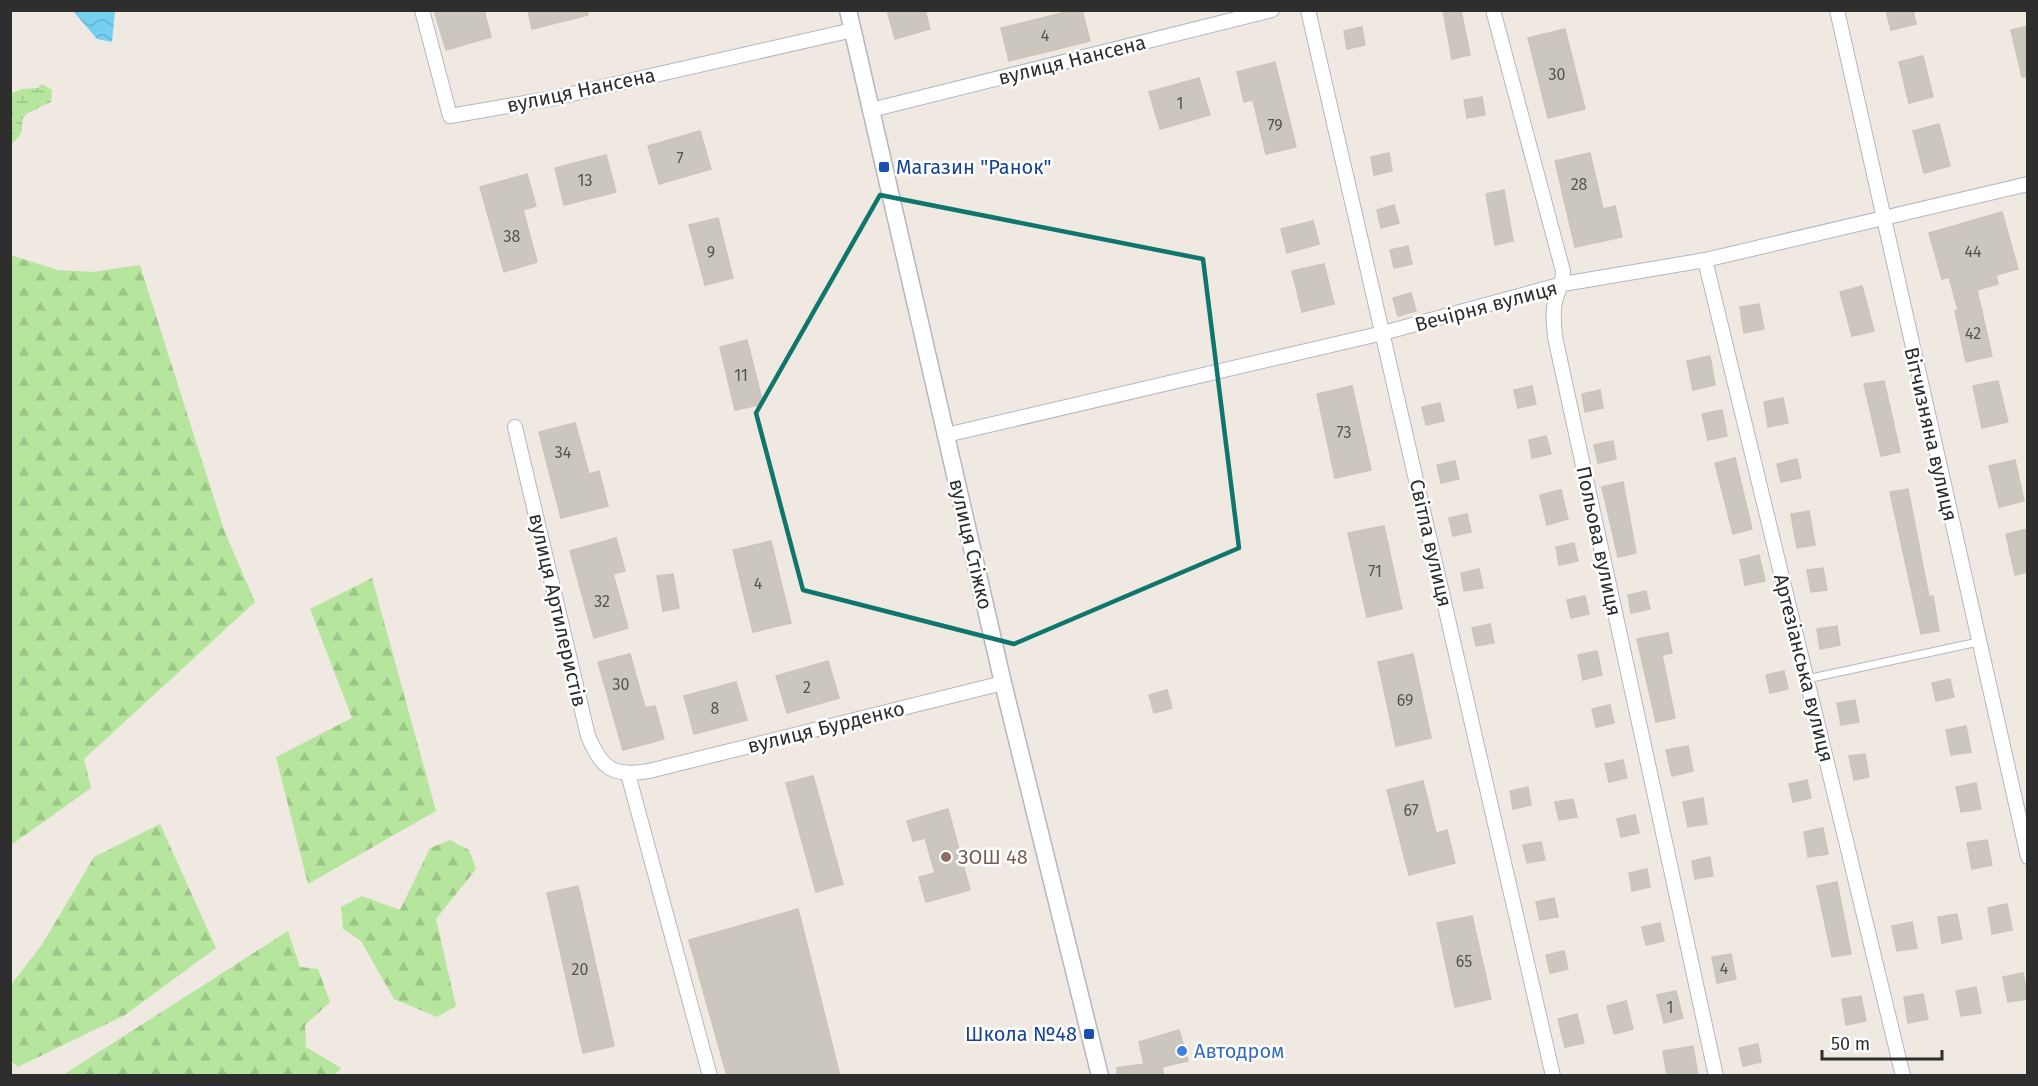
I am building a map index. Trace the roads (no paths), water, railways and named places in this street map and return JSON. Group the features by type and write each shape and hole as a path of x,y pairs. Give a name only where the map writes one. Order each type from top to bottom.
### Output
{"street":[{"name":"вулиця Нансена","path":"422,10 450,116 554,98 853,30"},
{"name":"вулиця Стіжко","path":"848,10 1003,683 1100,1076"},
{"name":"вулиця Нансена","path":"871,110 1272,10"},
{"name":"Світла вулиця","path":"1308,10 1553,1076"},
{"name":"Польова вулиця","path":"1493,10 1563,271 1563,284 1556,297 1553,311 1555,337 1716,1076"},
{"name":"Вітчизняна вулиця","path":"1837,10 1882,219 2028,857"},
{"name":"Вечірня вулиця","path":"946,435 1383,333 1563,284 1705,260 2028,184"},
{"name":"Артезіанська вулиця","path":"1705,260 1903,1076"},
{"name":"вулиця Артилеристів","path":"515,427 588,736 596,756 610,770 628,774"},
{"name":"вулиця Бурденко","path":"628,774 649,771 1003,683"},
{"path":"628,774 710,1076"}],"lane":[{"path":"1807,679 1978,642"}],"water":[{"path":"73,11 115,11 112,42 97,39"}],"place":[{"name":"Магазин \"Ранок\"","path":"884,167"},
{"name":"ЗОШ 48","path":"946,857"},
{"name":"Школа №48","path":"1089,1034"},
{"name":"Автодром","path":"1182,1051"}]}
